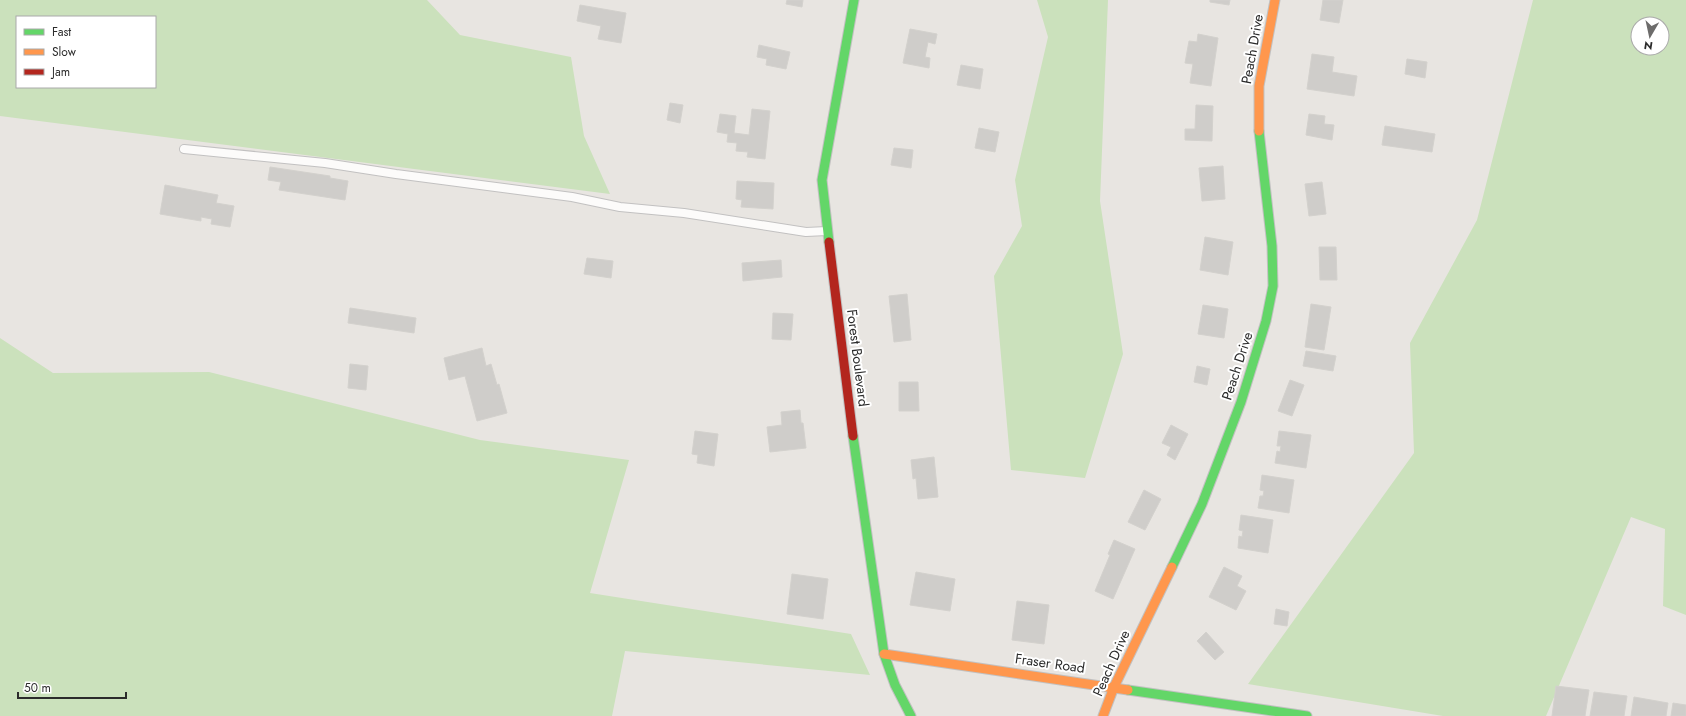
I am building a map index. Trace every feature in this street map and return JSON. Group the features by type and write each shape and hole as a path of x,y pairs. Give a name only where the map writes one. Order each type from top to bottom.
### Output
{"street":[{"name":"Forest Boulevard","path":"854,0 822,180 845,376 884,654 895,685 911,716"},
{"name":"Peach Drive","path":"1103,716 1114,687 1202,504 1241,402 1266,321 1273,286 1272,246 1258,125 1259,86 1275,0"},
{"name":"Fraser Road","path":"884,654 1307,716"}],"lane":[{"path":"184,149 325,163 396,174 572,197 620,207 684,213 806,232 828,231"}],"green space":[{"path":"0,0 427,0 460,35 571,57 584,136 610,194 0,116"},
{"path":"1037,0 1108,0 1100,201 1123,354 1085,478 1011,470 994,276 1022,226 1015,180 1048,37"},
{"path":"1533,0 1686,0 1686,615 1663,606 1665,529 1631,517 1546,716 1443,716 1248,684 1414,453 1410,343 1477,220"},
{"path":"0,338 53,373 209,372 480,440 629,460 590,593 851,634 870,675 625,651 612,716 0,716"}],"building":[{"path":"787,0 803,0 802,7 786,4"},
{"path":"1210,0 1230,0 1229,5 1210,2"},
{"path":"1323,0 1343,0 1339,23 1320,20"},
{"path":"580,5 626,13 621,43 598,39 601,26 577,21"},
{"path":"910,29 937,34 935,44 928,42 925,57 930,58 929,68 903,63"},
{"path":"1198,34 1218,38 1211,86 1190,83 1193,64 1185,63 1189,41 1197,42"},
{"path":"759,45 790,52 786,69 766,65 767,59 757,57"},
{"path":"1312,54 1334,57 1332,72 1357,76 1354,96 1307,89"},
{"path":"1407,59 1427,62 1425,78 1405,74"},
{"path":"961,65 983,69 980,89 957,85"},
{"path":"670,103 683,105 680,123 667,120"},
{"path":"1196,105 1213,106 1212,141 1185,140 1185,129 1195,129"},
{"path":"752,109 770,111 765,159 747,157 748,152 736,151 737,143 727,142 728,134 717,132 720,114 736,116 734,133 749,135"},
{"path":"1309,114 1325,116 1324,124 1334,125 1332,140 1306,135"},
{"path":"1385,126 1435,134 1432,152 1382,145"},
{"path":"979,128 999,132 995,152 975,148"},
{"path":"894,148 913,150 911,168 891,165"},
{"path":"1223,166 1225,199 1202,201 1199,168"},
{"path":"270,167 330,176 330,178 348,181 345,200 279,190 281,182 268,180"},
{"path":"737,181 774,183 773,209 741,207 742,200 736,199"},
{"path":"1322,182 1326,214 1309,216 1305,184"},
{"path":"165,185 218,195 216,203 234,206 230,227 211,224 212,219 201,217 201,221 160,214"},
{"path":"1205,237 1233,242 1228,275 1200,270"},
{"path":"1319,247 1336,247 1337,280 1320,280"},
{"path":"587,258 613,261 611,278 584,274"},
{"path":"781,260 782,277 743,281 742,263"},
{"path":"907,294 911,340 894,342 889,296"},
{"path":"1311,304 1331,307 1324,350 1305,347"},
{"path":"1203,305 1228,309 1224,338 1198,334"},
{"path":"350,308 416,318 414,333 348,323"},
{"path":"773,313 793,314 791,340 772,339"},
{"path":"482,348 486,366 491,364 497,385 499,384 507,413 477,421 465,376 449,380 444,358"},
{"path":"1306,351 1336,356 1333,371 1303,366"},
{"path":"350,364 368,366 366,390 348,388"},
{"path":"1197,366 1210,369 1207,385 1194,382"},
{"path":"1290,380 1304,385 1292,416 1278,411"},
{"path":"899,382 918,382 919,411 899,411"},
{"path":"800,410 806,448 770,452 767,427 782,425 781,412"},
{"path":"1171,425 1188,434 1175,460 1167,455 1171,447 1162,443"},
{"path":"695,431 718,434 714,466 697,463 698,455 692,454"},
{"path":"1279,431 1311,435 1306,468 1275,463 1277,451 1280,452 1281,446 1277,446"},
{"path":"934,457 938,497 918,499 916,478 913,479 911,460"},
{"path":"1262,475 1294,480 1289,513 1258,508 1260,496 1263,496 1264,491 1260,490"},
{"path":"1144,490 1161,499 1145,530 1128,522"},
{"path":"1241,515 1273,520 1268,553 1238,548 1239,536 1242,537 1243,531 1239,530"},
{"path":"1114,540 1135,549 1113,599 1095,591 1110,555 1108,554"},
{"path":"1224,567 1242,576 1237,586 1246,591 1236,610 1209,597"},
{"path":"916,572 955,579 950,611 910,605"},
{"path":"792,574 828,579 823,619 787,614"},
{"path":"1017,601 1049,605 1044,644 1012,640"},
{"path":"1276,609 1289,612 1287,626 1274,624"},
{"path":"1206,632 1224,652 1215,660 1197,641"},
{"path":"1556,686 1589,690 1585,716 1552,716"},
{"path":"1594,692 1627,696 1624,716 1590,716"},
{"path":"1634,697 1668,703 1666,716 1631,716"},
{"path":"1673,703 1686,705 1686,716 1671,716"}],"traffic: fast":[{"path":"829,242 822,180 854,0"},
{"path":"1172,567 1202,504 1241,402 1266,321 1273,286 1272,246 1259,131"},
{"path":"853,436 884,654 895,685 911,716"},
{"path":"1128,690 1307,716"}],"traffic: slow":[{"path":"1259,131 1259,86 1275,0"},
{"path":"1103,716 1114,687 1172,567"},
{"path":"884,654 1128,690"}],"traffic: jam":[{"path":"829,242 853,436"}]}
